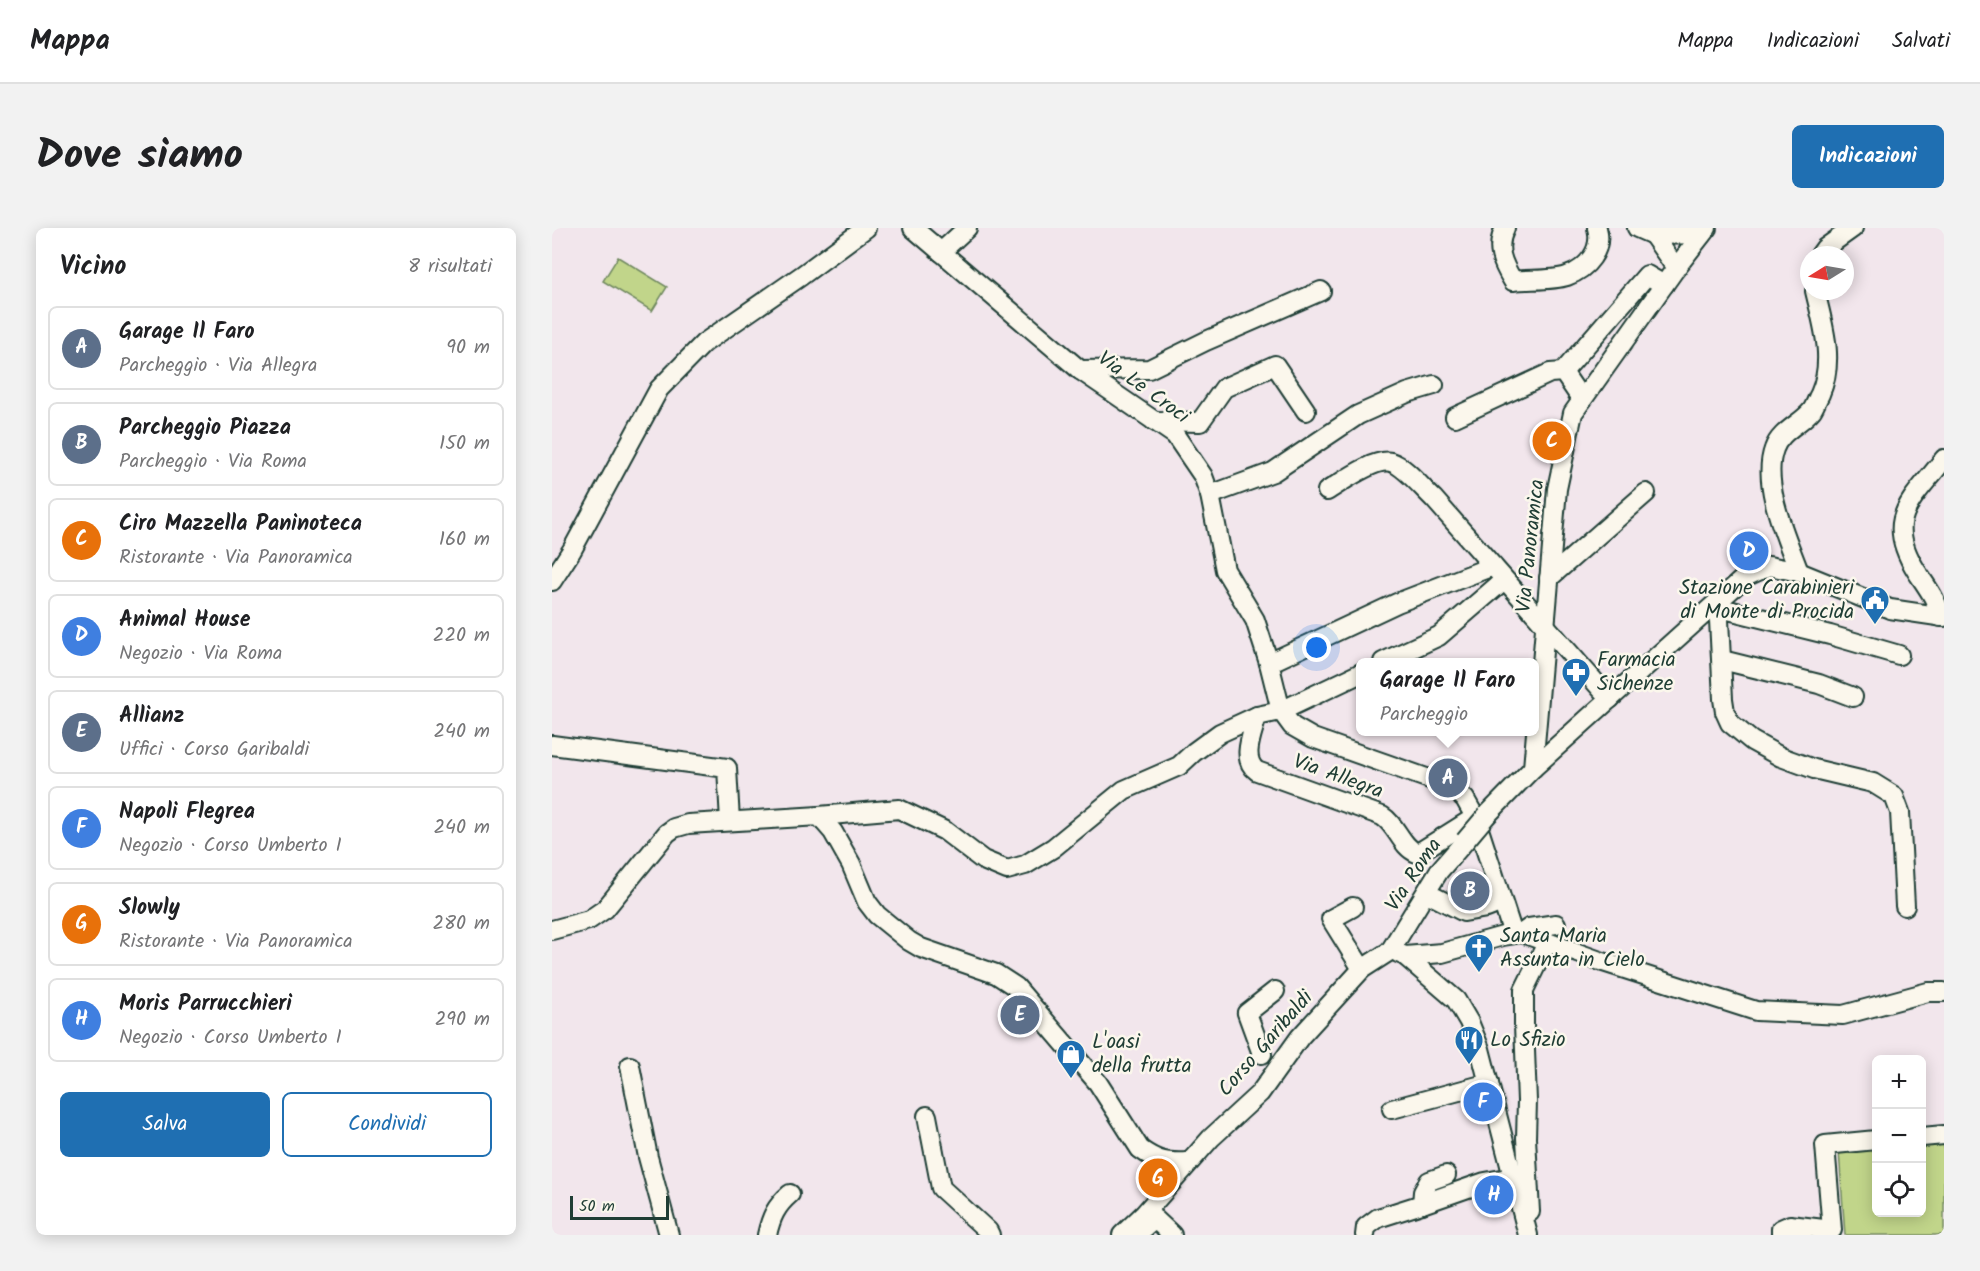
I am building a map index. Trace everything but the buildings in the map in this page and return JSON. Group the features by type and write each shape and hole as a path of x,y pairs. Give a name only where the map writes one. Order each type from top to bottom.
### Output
{"street":[{"path":"552,581 572,550 659,389 704,343 866,228"},
{"name":"Via Le Croci","path":"913,228 1080,370 1175,435 1203,476 1210,495 1225,570 1255,620 1281,711"},
{"path":"941,252 967,228"},
{"path":"1505,228 1500,239 1503,264 1514,281 1565,276 1582,268 1594,255 1599,237 1597,228"},
{"path":"1828,246 1853,228"},
{"path":"1645,231 1704,231"},
{"path":"1645,231 1676,268"},
{"name":"Via Panoramica","path":"1539,696 1557,489 1573,413 1704,231"},
{"path":"1455,417 1550,373 1563,372 1647,274 1664,285"},
{"path":"1080,370 1149,369 1206,341 1321,291"},
{"path":"1799,572 1773,498 1771,467 1774,448 1788,430 1813,409 1825,383 1828,350 1817,300"},
{"path":"1154,421 1200,422 1224,388 1275,365 1306,411"},
{"path":"1563,372 1582,400"},
{"path":"1210,495 1273,472 1359,416 1407,393 1434,385"},
{"path":"1942,617 1938,604 1906,554 1901,539 1901,523 1905,510 1944,459"},
{"path":"1327,491 1376,463 1391,462 1406,472 1434,499 1610,699"},
{"path":"1550,578 1646,493"},
{"name":"Via Roma","path":"1398,953 1439,871 1465,842 1481,816 1719,604 1745,577 1769,566 1799,572 1890,609 1942,617"},
{"path":"1393,658 1439,636 1499,573"},
{"path":"1269,663 1397,603 1499,573"},
{"path":"1899,655 1719,604 1725,712 1730,723 1752,741 1781,757 1814,769 1873,783 1894,796 1900,812 1905,906"},
{"path":"1722,660 1820,684 1853,697"},
{"path":"552,930 590,920 605,909 667,833 674,828 688,824 899,809 945,831 983,860 1007,870 1024,865 1053,848 1124,790 1179,766 1220,733 1257,716 1281,711 1356,675"},
{"path":"1281,711 1292,726 1313,738 1452,787 1465,799 1481,816 1502,902 1518,933 1756,1011 1843,1015 1928,992 1944,992"},
{"name":"Via Allegra","path":"1257,716 1247,758 1250,766 1257,771 1382,816 1388,820 1410,850 1417,853 1481,816"},
{"name":"Via Panoramica","path":"1533,768 1536,736"},
{"path":"552,745 727,768 730,821"},
{"path":"819,816 833,832 851,864 867,902 877,915 921,948 996,974 1016,987 1098,1083 1140,1149 1151,1157 1168,1163 1188,1162"},
{"path":"1427,893 1464,912 1487,908 1502,902"},
{"path":"1353,907 1330,919 1362,969"},
{"path":"1398,953 1442,953 1529,928 1556,924"},
{"path":"1528,1233 1530,1219 1526,1138 1524,990 1547,943"},
{"path":"1398,953 1456,1000 1469,1022 1480,1049 1528,1233"},
{"name":"Corso Garibaldi","path":"1188,1162 1260,1093 1300,1037 1362,969 1398,953"},
{"path":"1262,1054 1247,1013 1275,991"},
{"path":"1239,1025 1248,1040 1277,1069"},
{"path":"630,1066 648,1157 669,1235"},
{"path":"1392,1109 1489,1083"},
{"path":"927,1116 941,1188 990,1235"},
{"path":"1926,1137 1944,1135"},
{"path":"1781,1235 1781,1229 1790,1225 1832,1230 1826,1145 1872,1140"},
{"path":"1127,1235 1188,1162"},
{"path":"1422,1203 1423,1192 1429,1180 1446,1175"},
{"path":"1365,1235 1365,1227 1378,1218 1485,1182 1513,1177"},
{"path":"767,1235 778,1204 790,1194"},
{"path":"1127,1235 1155,1219 1172,1235"}],"green space":[{"path":"618,257 667,287 652,311 603,281"},
{"path":"1944,1141 1944,1235 1845,1235 1839,1151 1872,1147 1872,1217 1926,1217 1926,1143"}],"place":[{"name":"Ciro Mazzella Paninoteca","path":"1552,441"},
{"name":"Animal House","path":"1749,551"},
{"name":"Stazione Carabinieri di Monte di Procida","path":"1875,626"},
{"name":"Farmacia Sichenze","path":"1576,698"},
{"name":"Garage Il Faro","path":"1448,778"},
{"name":"Parcheggio Piazza","path":"1470,891"},
{"name":"Santa Maria Assunta in Cielo","path":"1479,974"},
{"name":"Allianz","path":"1020,1015"},
{"name":"Lo Sfizio","path":"1469,1066"},
{"name":"L'oasi della frutta","path":"1071,1080"},
{"name":"Napoli Flegrea","path":"1483,1102"},
{"name":"Slowly","path":"1158,1178"},
{"name":"Moris Parrucchieri","path":"1494,1195"}]}
